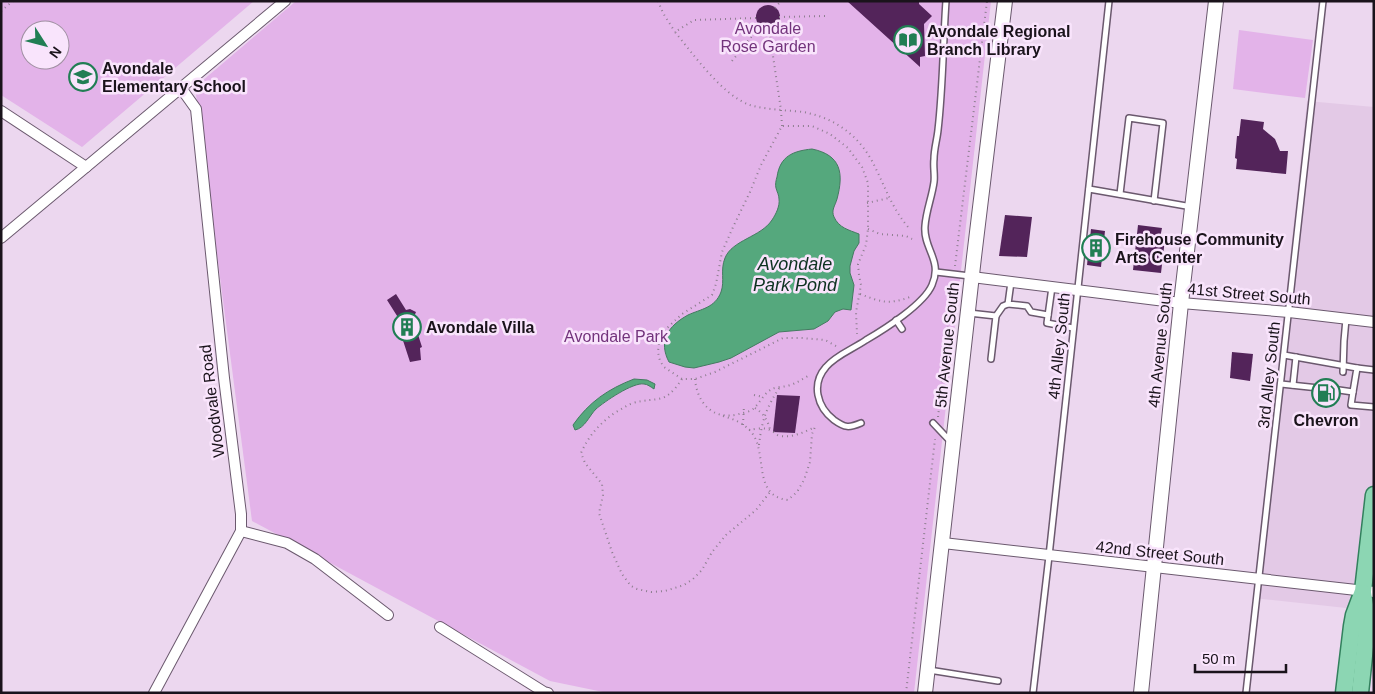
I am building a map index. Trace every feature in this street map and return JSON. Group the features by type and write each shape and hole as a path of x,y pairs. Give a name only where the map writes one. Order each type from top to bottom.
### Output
{"main road":[{"path":"1360,693 1367,628 1374,495"},
{"path":"1344,693 1354,615 1368,592"}],"street":[{"path":"1,238 285,1"},
{"name":"5th Avenue South","path":"926,693 1005,1"},
{"name":"4th Avenue South","path":"1141,693 1181,303 1216,1"},
{"name":"Woodvale Road","path":"181,88 196,109 224,378 241,514 241,531"},
{"path":"1,112 86,167"},
{"name":"41st Street South","path":"972,277 1181,303 1289,312 1374,322"},
{"path":"154,693 241,531 287,543 315,559 388,615"},
{"name":"42nd Street South","path":"943,543 1368,592"},
{"path":"440,627 545,692"}],"lane":[{"path":"861,423 851,427 842,426 827,414 817,394 818,380 826,367 844,353 867,340 918,303 932,285 936,272 934,258 926,240 925,230 934,181 933,161 938,130 946,1"},
{"name":"4th Alley South","path":"1033,693 1109,1"},
{"name":"3rd Alley South","path":"1246,693 1323,1"},
{"path":"1120,194 1129,118 1163,123 1154,201"},
{"path":"1088,189 1192,207"},
{"path":"936,272 972,277"},
{"path":"1008,304 1011,282"},
{"path":"1052,287 1047,323 1073,328"},
{"path":"991,359 996,316 1003,306 1008,304 1027,306 1031,312 1048,314"},
{"path":"968,312 996,316"},
{"path":"1343,372 1346,319"},
{"path":"896,320 902,329"},
{"path":"1284,355 1374,370"},
{"path":"1293,385 1296,357"},
{"path":"1312,368 1313,360"},
{"path":"1326,370 1327,362"},
{"path":"1357,368 1352,405 1374,408"},
{"path":"1310,387 1311,380"},
{"path":"1281,384 1310,387 1326,386"},
{"path":"1341,388 1353,392"},
{"path":"935,424 954,445"},
{"path":"928,670 998,681"}],"path":[{"path":"1,11 14,1"},
{"path":"658,1 675,32 727,91 750,105 808,113 828,119 848,131 861,143 875,166 900,218 909,228"},
{"path":"765,1 766,5"},
{"path":"775,8 781,1"},
{"path":"906,693 935,424 987,1"},
{"path":"779,17 825,16"},
{"path":"675,32 694,20 756,18"},
{"path":"732,61 760,26"},
{"path":"769,29 782,126 761,165 722,252 712,295 682,314 666,329 659,342 660,362 682,380 694,379 715,372 783,338 825,340 836,346"},
{"path":"782,126 812,126 830,134 848,148 862,167 868,183 866,245 858,264 861,285 856,312 857,334"},
{"path":"867,203 889,198"},
{"path":"868,228 880,234 906,236 912,239"},
{"path":"860,294 883,302 898,302 910,297"},
{"path":"723,416 744,413 754,407 772,389 788,386 808,376"},
{"path":"694,379 699,399 706,406 714,412 734,419 749,430 757,442 764,483 770,492 779,499 788,500 797,492 804,480 810,462 812,434 815,427 797,435 786,436 777,436 770,430 749,430"},
{"path":"682,380 669,396 627,405 613,414 592,432 581,453 585,463 602,484 603,495 599,513 612,552 630,586 651,592 666,591 684,585 702,570 712,552 726,535 756,510 770,492"},
{"path":"758,449 764,416 780,387"},
{"path":"754,395 763,397"},
{"path":"743,425 744,405"},
{"path":"754,407 762,413 769,424 770,430"}],"shaded area":[{"path":"1307,101 1374,107 1374,611 1253,598"}],"green space":[{"name":"Avondale Elementary School","path":"4,1 254,1 82,147 1,95 1,3"},
{"name":"Avondale Park","path":"296,1 991,1 914,693 608,693 550,681 252,521 195,87"},
{"path":"1239,30 1313,40 1305,98 1233,89"}],"water":[{"name":"Avondale Park Pond","path":"812,149 829,156 838,167 840,181 833,215 841,226 859,234 859,243 854,251 850,266 854,285 851,310 843,309 835,312 828,321 814,329 779,332 731,358 719,362 694,368 669,362 665,341 670,329 681,319 715,302 721,292 724,262 729,252 761,231 775,215 779,202 776,182 784,159 793,153"},
{"path":"634,379 647,380 655,384 654,389 648,385 639,384 626,389 600,406 584,424 575,430 573,425 592,403 607,392"}],"building":[{"name":"Avondale Regional Branch Library","path":"847,1 919,1 919,4 932,16 924,24 925,56 920,57 920,67"},
{"path":"768,5 777,8 780,17 777,26 768,29 759,26 756,17 759,8"},
{"path":"1241,119 1264,122 1263,129 1275,139 1280,151 1288,151 1286,174 1236,169 1237,136 1239,136"},
{"path":"1005,215 1032,217 1027,257 999,256"},
{"path":"1138,225 1162,228 1160,238 1165,239 1161,273 1133,270"},
{"name":"Firehouse Community Arts Center","path":"1091,229 1105,231 1101,267 1087,265"},
{"name":"Avondale Villa","path":"396,294 406,310 410,309 416,312 413,319 422,347 420,348 421,360 410,362 396,319 399,319 387,300"},
{"path":"1232,352 1253,354 1250,381 1230,378"},
{"path":"777,395 800,396 795,433 773,432"}],"place":[{"name":"Avondale Regional Branch Library","path":"908,40"},
{"name":"Avondale Elementary School","path":"83,77"},
{"name":"Firehouse Community Arts Center","path":"1096,248"},
{"name":"Avondale Villa","path":"407,327"},
{"name":"Chevron","path":"1326,393"}],"park label":[{"name":"Avondale Rose Garden","path":"768,37"}]}
